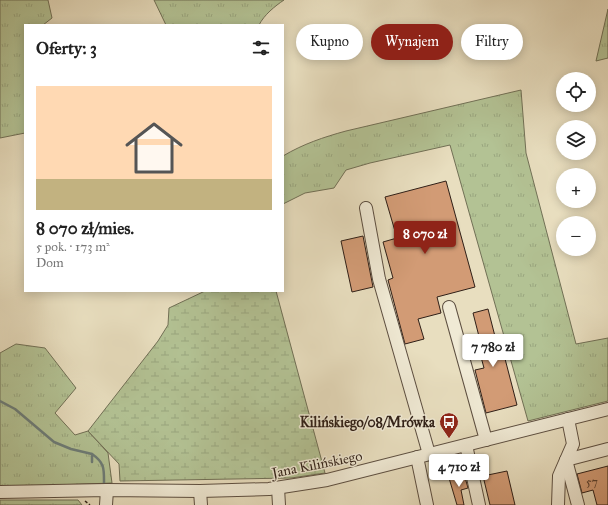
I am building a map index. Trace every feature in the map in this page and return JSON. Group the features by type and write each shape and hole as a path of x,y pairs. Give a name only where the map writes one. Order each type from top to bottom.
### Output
{"street":[{"path":"366,208 379,279 429,454"},
{"path":"449,307 486,440"},
{"name":"Jana Kilińskiego","path":"0,492 107,490 200,491 278,488 327,480 608,409"},
{"path":"558,505 559,476 573,444 568,419"},
{"path":"466,445 479,505"},
{"path":"566,460 608,449"},
{"path":"417,457 427,505"},
{"path":"566,460 578,505"},
{"path":"278,488 279,505"},
{"path":"106,505 107,490"},
{"path":"200,491 201,505"}],"green space":[{"path":"0,0 48,0 52,18 44,24 24,24 24,133 0,138"},
{"path":"154,0 284,0 270,11 260,24 166,24"},
{"path":"608,9 608,58 596,61"},
{"path":"521,90 526,153 576,344 608,338 608,401 528,421 450,145 346,170 334,188 305,193 284,204 284,155 306,144 346,131"},
{"path":"203,292 276,292 325,473 291,478 120,481 119,464 88,431 158,341 168,325 169,308"},
{"path":"16,344 45,348 76,388 55,413 75,435 88,431 108,453 112,483 0,487 0,353"},
{"path":"0,500 78,500 82,505 0,505"}],"building":[{"path":"446,181 475,287 437,297 441,313 418,319 424,339 405,344 388,280 393,278 383,242 397,238 385,197"},
{"path":"363,236 373,287 352,292 341,241"},
{"path":"488,309 499,352 503,351 517,405 486,413 475,370 484,368 481,357 484,356 473,313"},
{"path":"608,466 608,505 597,505 593,490 582,493 577,474"},
{"path":"507,471 515,505 490,505 483,476"},
{"path":"464,474 468,488 461,490 464,505 457,505 449,478"}],"waterway":[{"path":"0,401 15,409 54,442 71,449 92,454 92,462"},
{"path":"92,454 102,463 104,484"}],"place":[{"name":"Kilińskiego/08/Mrówka","path":"449,439"}]}
